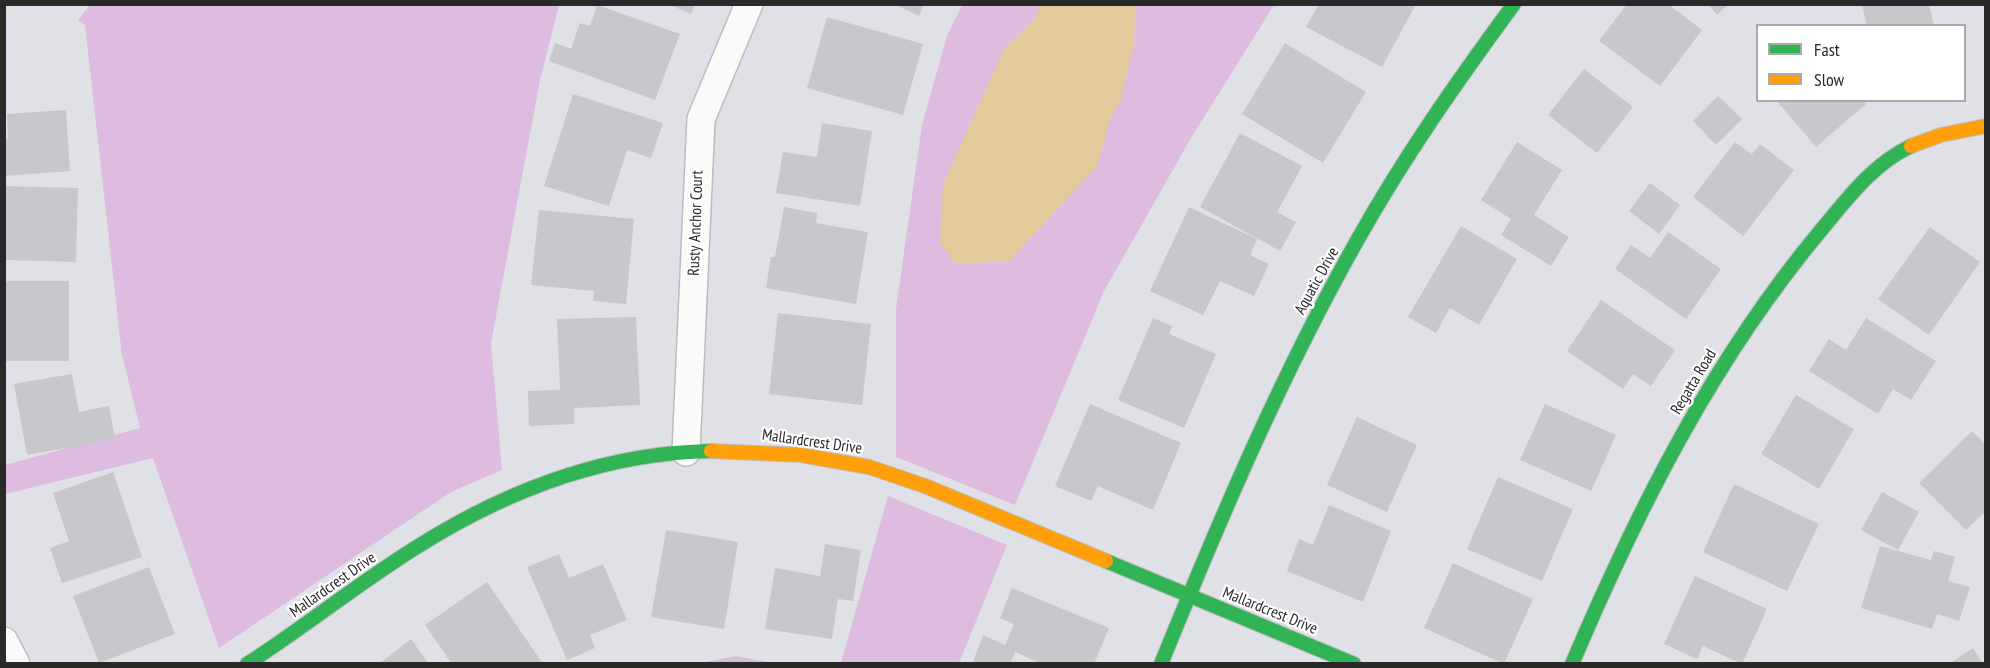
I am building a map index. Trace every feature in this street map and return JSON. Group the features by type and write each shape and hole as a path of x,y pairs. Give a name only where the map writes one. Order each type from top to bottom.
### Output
{"street":[{"name":"Rusty Anchor Court","path":"686,452 700,119 749,4"},
{"name":"Aquatic Drive","path":"1161,663 1257,433 1321,306 1381,200 1431,121 1514,4"},
{"name":"Regatta Road","path":"1572,663 1604,585 1673,448 1743,333 1813,238 1868,176 1898,152 1932,138 1986,126"},
{"name":"Mallardcrest Drive","path":"248,663 418,546 490,506 558,476 606,461 686,452 781,451 863,466 925,486 1354,663"},
{"path":"4,641 16,663"}],"shaded area":[{"path":"90,5 559,5 540,80 491,343 502,470 451,492 219,648 153,458 5,494 5,465 140,428 122,355 85,25 78,20"},
{"path":"962,5 1274,5 1191,138 1104,291 1015,505 896,457 896,309 922,125 947,36"},
{"path":"1040,5 1135,5 1134,44 1120,102 1110,119 1097,166 1009,261 956,264 940,243 943,184 1004,49 1035,19"},
{"path":"888,496 1007,545 959,663 841,663"},
{"path":"735,656 775,663 701,663"}],"building":[{"path":"668,4 695,4 691,14"},
{"path":"894,4 924,4 919,16"},
{"path":"1319,4 1416,4 1382,67 1306,27"},
{"path":"1627,4 1668,4 1702,30 1660,86 1599,41"},
{"path":"1708,4 1729,4 1717,15"},
{"path":"1862,4 1929,4 1934,24 1867,24"},
{"path":"597,5 680,34 655,100 549,61 555,43 571,49 580,23 590,26"},
{"path":"827,17 923,44 903,115 807,88"},
{"path":"1285,43 1366,92 1323,163 1242,114"},
{"path":"1584,69 1633,107 1597,153 1548,115"},
{"path":"573,94 663,123 651,158 627,150 609,206 544,186"},
{"path":"1718,96 1742,119 1716,145 1693,121"},
{"path":"1778,102 1864,102 1866,104 1816,147"},
{"path":"66,110 70,171 4,176 4,139 8,139 7,114"},
{"path":"822,123 872,131 860,206 776,193 783,152 817,157"},
{"path":"1240,133 1302,166 1277,212 1296,222 1280,251 1200,207"},
{"path":"1517,142 1562,170 1534,215 1569,237 1551,266 1501,235 1511,219 1481,200"},
{"path":"1735,142 1752,154 1760,144 1794,170 1743,236 1693,197"},
{"path":"1650,183 1680,205 1659,234 1629,211"},
{"path":"4,186 78,188 76,262 4,260"},
{"path":"784,207 817,213 816,223 868,232 856,304 766,288 771,257 775,257"},
{"path":"1189,207 1257,239 1250,255 1269,264 1254,296 1220,281 1203,315 1150,291"},
{"path":"539,210 634,219 626,304 593,301 594,291 531,285"},
{"path":"1461,226 1517,259 1479,325 1450,308 1436,333 1408,317"},
{"path":"1930,227 1980,262 1929,335 1878,299"},
{"path":"1668,232 1721,269 1686,319 1615,269 1631,245 1650,258"},
{"path":"4,281 69,281 69,361 4,361"},
{"path":"1601,300 1675,350 1651,386 1633,374 1623,389 1567,351"},
{"path":"778,313 871,324 862,405 769,394"},
{"path":"636,317 640,405 574,408 574,424 529,426 528,391 560,390 557,319"},
{"path":"1153,318 1172,326 1169,334 1216,354 1184,428 1118,400"},
{"path":"1866,318 1936,361 1911,400 1893,389 1878,414 1809,371 1829,339 1846,350"},
{"path":"72,374 79,412 109,406 115,439 27,455 14,384"},
{"path":"1796,395 1854,429 1819,489 1761,454"},
{"path":"1090,404 1181,443 1153,510 1098,486 1091,501 1055,486"},
{"path":"1545,404 1616,435 1591,491 1520,460"},
{"path":"1357,417 1417,445 1387,512 1327,485"},
{"path":"1972,431 1986,445 1986,511 1966,530 1919,483"},
{"path":"113,472 142,557 62,583 50,548 69,541 53,493"},
{"path":"1498,477 1573,509 1542,581 1467,549"},
{"path":"1734,484 1819,524 1787,591 1703,552"},
{"path":"1882,492 1919,512 1898,550 1861,530"},
{"path":"1329,505 1391,531 1363,602 1287,571 1299,539 1313,545"},
{"path":"666,530 738,542 724,629 651,617"},
{"path":"825,544 861,550 853,601 838,599 832,639 765,629 775,568 820,576"},
{"path":"1880,546 1931,560 1934,551 1955,557 1948,581 1970,587 1959,621 1937,614 1932,629 1861,608"},
{"path":"559,554 569,578 603,564 627,620 590,635 595,648 567,660 527,567"},
{"path":"1453,563 1533,599 1504,664 1424,628"},
{"path":"149,567 175,634 99,663 73,596"},
{"path":"1695,576 1767,609 1742,664 1703,646 1697,659 1664,644"},
{"path":"487,582 543,664 452,664 425,625"},
{"path":"1012,588 1109,628 1094,664 1042,664 1015,652 1010,664 972,664 983,635 1005,645 1014,624 1000,618"},
{"path":"411,639 429,664 379,664"},
{"path":"1973,648 1983,664 1949,664"}],"traffic: fast":[{"path":"1161,664 1253,448 1330,290 1376,208 1413,149 1514,4"},
{"path":"1572,664 1651,493 1712,383 1746,330 1783,279 1852,194 1885,162 1911,146"},
{"path":"247,664 398,559 453,525 488,507 559,478 596,467 672,453 711,451"},
{"path":"1106,561 1354,664"}],"traffic: slow":[{"path":"1911,146 1941,135 1986,126"},
{"path":"711,451 801,455 869,467 925,486 1106,561"}]}
